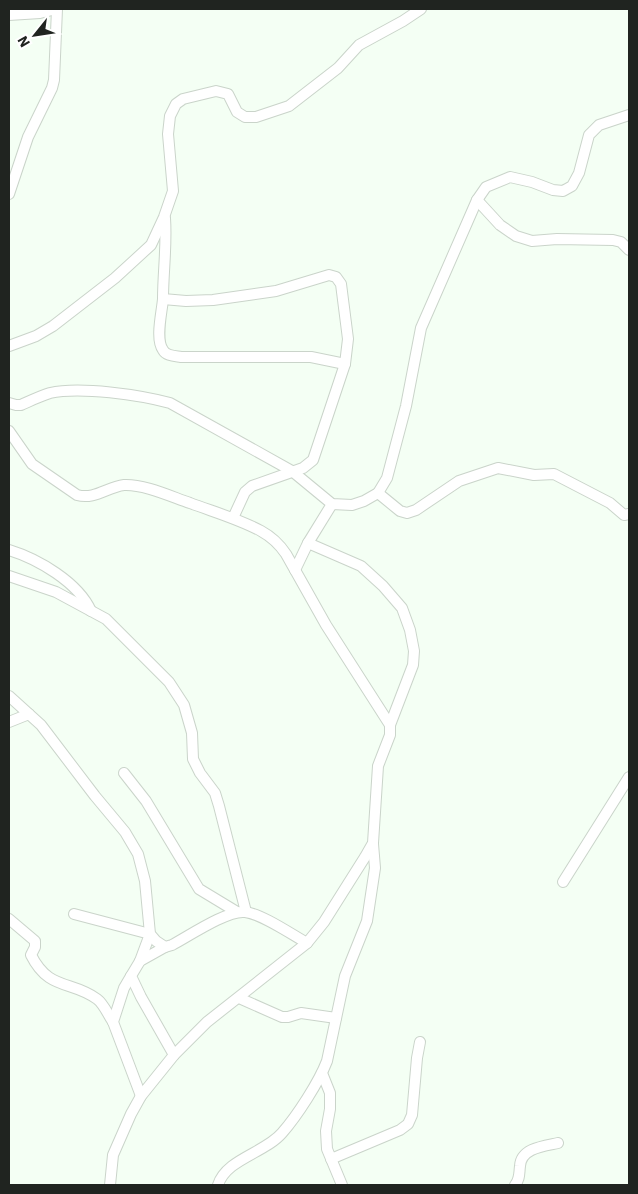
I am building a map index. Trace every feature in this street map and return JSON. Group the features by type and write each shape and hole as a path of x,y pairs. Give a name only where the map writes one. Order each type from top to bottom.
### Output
{"street":[{"path":"9,14 40,13 56,9 54,80 52,88 28,137 9,194"},
{"path":"9,346 36,336 53,326 115,278 143,254 151,244 164,217 173,191 168,134 170,116 176,104 183,99 216,91 228,94 236,112 245,117 256,117 288,106 338,68 358,45 421,9"},
{"path":"9,403 21,405 49,393 72,391 115,393 156,399 170,403 201,419 292,472 332,504 352,505 364,501 378,493 387,478 406,406 421,328 477,200 486,187 510,177 532,182 553,190 564,191 572,186 579,173 589,135 598,125 629,115"},
{"path":"477,200 500,225 516,236 532,241 558,238 613,240 621,242 629,250"},
{"path":"164,217 166,239 159,340 163,351 181,357 311,357 345,364"},
{"path":"163,299 186,301 213,300 276,291 329,275 336,277 341,284 348,339 345,364 313,460 303,468 252,486 245,492 234,518"},
{"path":"9,431 32,464 77,495 85,497 116,486 135,486 234,518 262,532 279,544 326,625 390,726"},
{"path":"378,493 400,511 407,513 416,510 459,481 498,468 534,475 554,474 610,503 624,515 629,514"},
{"path":"295,570 308,543 332,504"},
{"path":"218,1185 221,1176 234,1164 259,1151 282,1133 322,1073 327,1061 345,976 368,921 375,868 372,843 378,766 390,735 390,726 413,665 414,651 410,630 402,608 361,566 308,543"},
{"path":"9,550 22,554 50,569 86,600 91,611"},
{"path":"9,576 56,592 106,619 169,682 184,705 192,733 192,759 215,793 242,912"},
{"path":"9,696 41,725 125,832 138,854 145,881 150,934 140,961 124,988 113,1022"},
{"path":"9,722 29,714"},
{"path":"124,774 146,801 199,889 242,912 269,921 307,943"},
{"path":"563,882 629,777"},
{"path":"110,1185 113,1155 141,1096 174,1055 207,1022 307,943 324,922 372,843"},
{"path":"140,961 226,915 242,912"},
{"path":"74,914 150,934 156,942 165,947"},
{"path":"9,919 35,941 36,947 31,954 36,965 45,975 62,985 90,995 99,1001 113,1022 141,1096"},
{"path":"131,976 140,997 174,1055"},
{"path":"239,998 282,1016 288,1017 301,1013 336,1018"},
{"path":"330,1158 400,1130 408,1124 412,1115 416,1058 420,1042"},
{"path":"322,1073 330,1093 326,1149 342,1185"},
{"path":"515,1185 519,1180 520,1163 530,1150 558,1143"}]}
